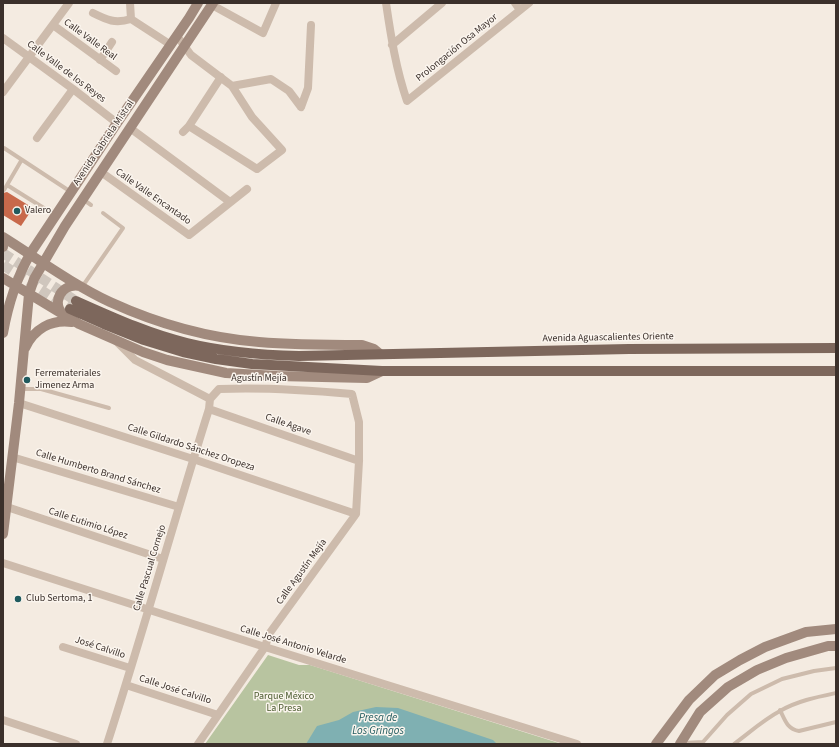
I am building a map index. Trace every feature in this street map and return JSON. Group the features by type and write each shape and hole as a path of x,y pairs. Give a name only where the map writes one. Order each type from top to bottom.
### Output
{"main road":[{"name":"Avenida Gabriela Mistral","path":"5,322 15,286 21,270 30,254 198,3"},
{"name":"Avenida Gabriela Mistral","path":"3,534 21,389 29,294 34,279 65,226 87,202 101,172 212,4"},
{"name":"Avenida Aguascalientes Oriente","path":"3,237 81,287 142,316 197,332 233,339 283,344 362,346 374,348 380,354"},
{"name":"Avenida Aguascalientes Oriente","path":"3,278 29,294 70,308 144,340 183,352 216,359 252,364 382,371 836,371"},
{"path":"70,308 60,312 58,304 61,292 68,287 81,287"},
{"path":"3,308 5,322 3,333"},
{"name":"Avenida Aguascalientes Oriente","path":"70,308 79,324 115,341 167,360 226,373 276,376 367,378 382,371"},
{"name":"Avenida Aguascalientes Oriente","path":"70,308 108,316 186,343 220,350 259,355 299,356 629,349 836,348"},
{"path":"23,354 31,337 46,325 59,321 79,324"},
{"path":"656,744 689,700 715,675 765,647 799,634 806,632 836,630"},
{"path":"680,743 700,712 728,687 757,670 786,658 828,646 836,646"}],"street":[{"name":"Calle Valle Real","path":"3,92 69,3"},
{"path":"130,3 130,19"},
{"path":"212,4 263,33 276,3"},
{"path":"386,3 392,46"},
{"path":"392,46 441,3"},
{"path":"515,3 520,10"},
{"name":"Prolongación Osa Mayor","path":"392,46 399,77 407,101 529,3"},
{"path":"93,13 104,19 120,22 130,19 170,44"},
{"name":"Calle Valle Real","path":"53,25 116,72"},
{"path":"232,86 271,79 289,91 301,107 308,88 311,25"},
{"path":"177,36 191,55 221,77 232,86 252,117 282,150 258,169 186,129 221,77"},
{"name":"Calle Valle de los Reyes","path":"3,38 117,123"},
{"path":"100,60 112,42"},
{"path":"37,138 73,89"},
{"path":"130,128 230,202 247,189"},
{"name":"Calle Valle Encantado","path":"101,172 189,235 230,202"},
{"path":"115,341 135,360 210,398"},
{"name":"Agustín Mejía","path":"210,398 219,389 241,388 286,388 352,394 359,422 359,461"},
{"name":"Calle Pascual Cornejo","path":"107,744 209,409 210,398"},
{"name":"Calle Gildardo Sánchez Oropeza","path":"19,403 193,459 356,514"},
{"name":"Calle Agave","path":"209,409 359,461"},
{"name":"Calle Humberto Brand Sánchez","path":"12,457 179,507"},
{"path":"356,514 359,461"},
{"name":"Calle Eutimio López","path":"6,507 163,559"},
{"name":"Calle Agustín Mejía","path":"198,744 265,647 269,634 356,514"},
{"name":"Calle José Antonio Velarde","path":"3,563 382,684 577,744"},
{"name":"José Calvillo","path":"63,647 130,668"},
{"name":"Calle José Calvillo","path":"126,685 218,715"},
{"path":"3,720 76,744"}],"lane":[{"path":"4,148 71,192"},
{"path":"4,190 22,161"},
{"path":"7,184 56,216"},
{"path":"81,287 123,228 103,213"},
{"path":"21,389 41,389 109,408"},
{"path":"680,743 706,743 727,715 751,694 782,679 814,671 836,668"},
{"path":"734,744 780,710 805,700 836,693"},
{"path":"780,710 787,725 793,730 799,731 836,722"}],"green space":[{"name":"Parque México La Presa","path":"268,655 299,665 310,665 562,744 205,744"}],"water":[{"name":"Presa de Los Gringos","path":"376,707 398,708 493,740 497,744 306,744 317,726 339,720 353,712"}],"building":[{"name":"Valero","path":"7,192 33,208 21,226 3,215 3,193"}],"tunnel":[{"path":"3,253 76,301"},
{"path":"3,265 70,309"}],"place":[{"name":"Valero","path":"17,211"},
{"name":"Ferremateriales Jimenez Arma","path":"27,380"},
{"name":"Club Sertoma, 1","path":"18,599"}]}
